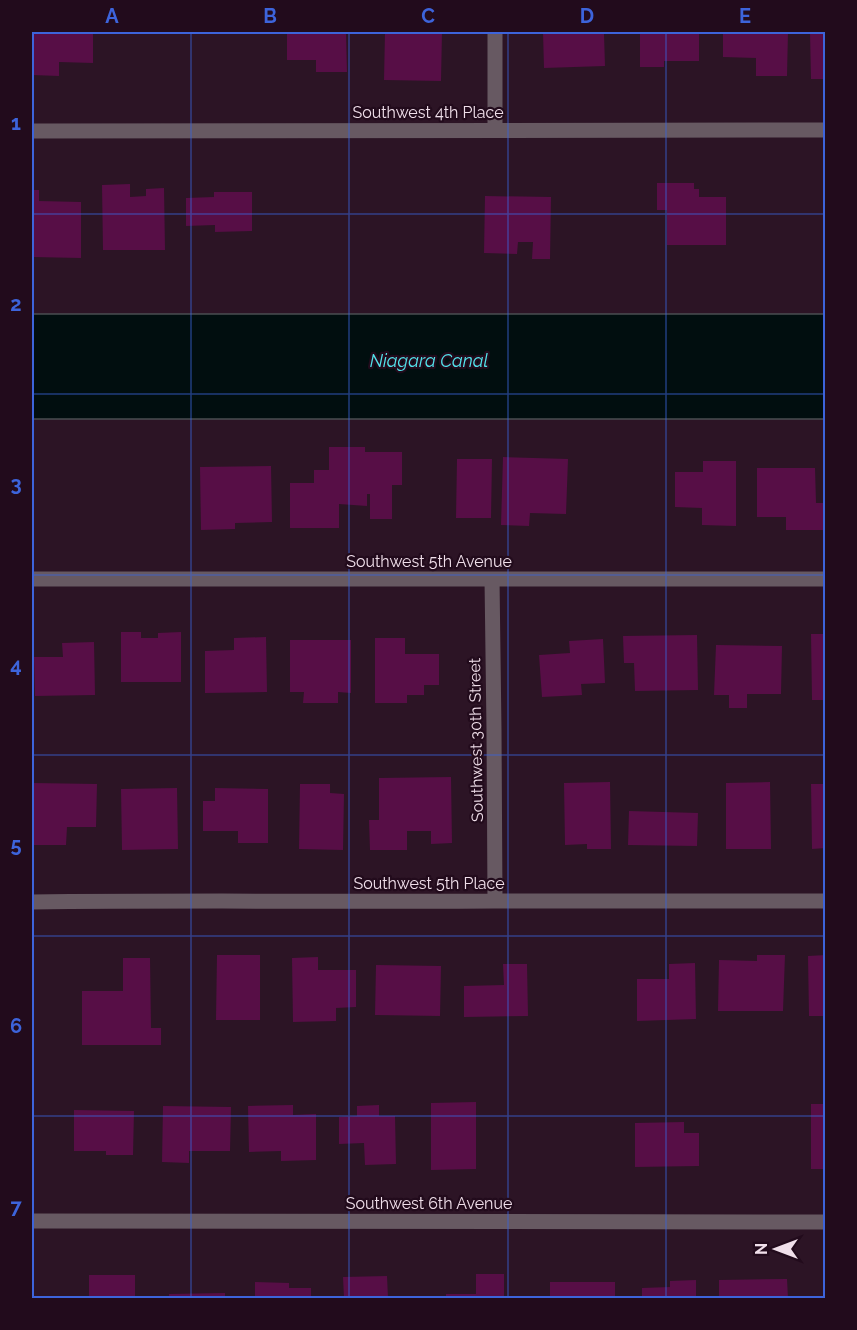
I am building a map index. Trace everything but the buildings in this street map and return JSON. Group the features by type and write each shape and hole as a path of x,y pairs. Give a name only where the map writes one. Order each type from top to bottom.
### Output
{"street":[{"path":"495,32 495,130"},
{"name":"Southwest 4th Place","path":"32,131 825,130"},
{"name":"Southwest 5th Avenue","path":"32,579 825,579"},
{"name":"Southwest 30th Street","path":"492,579 495,901"},
{"name":"Southwest 5th Place","path":"32,902 166,900 825,901"},
{"name":"Southwest 6th Avenue","path":"32,1221 825,1222"}],"water":[{"name":"Niagara Canal","path":"32,314 825,314 825,419 32,419"}]}
